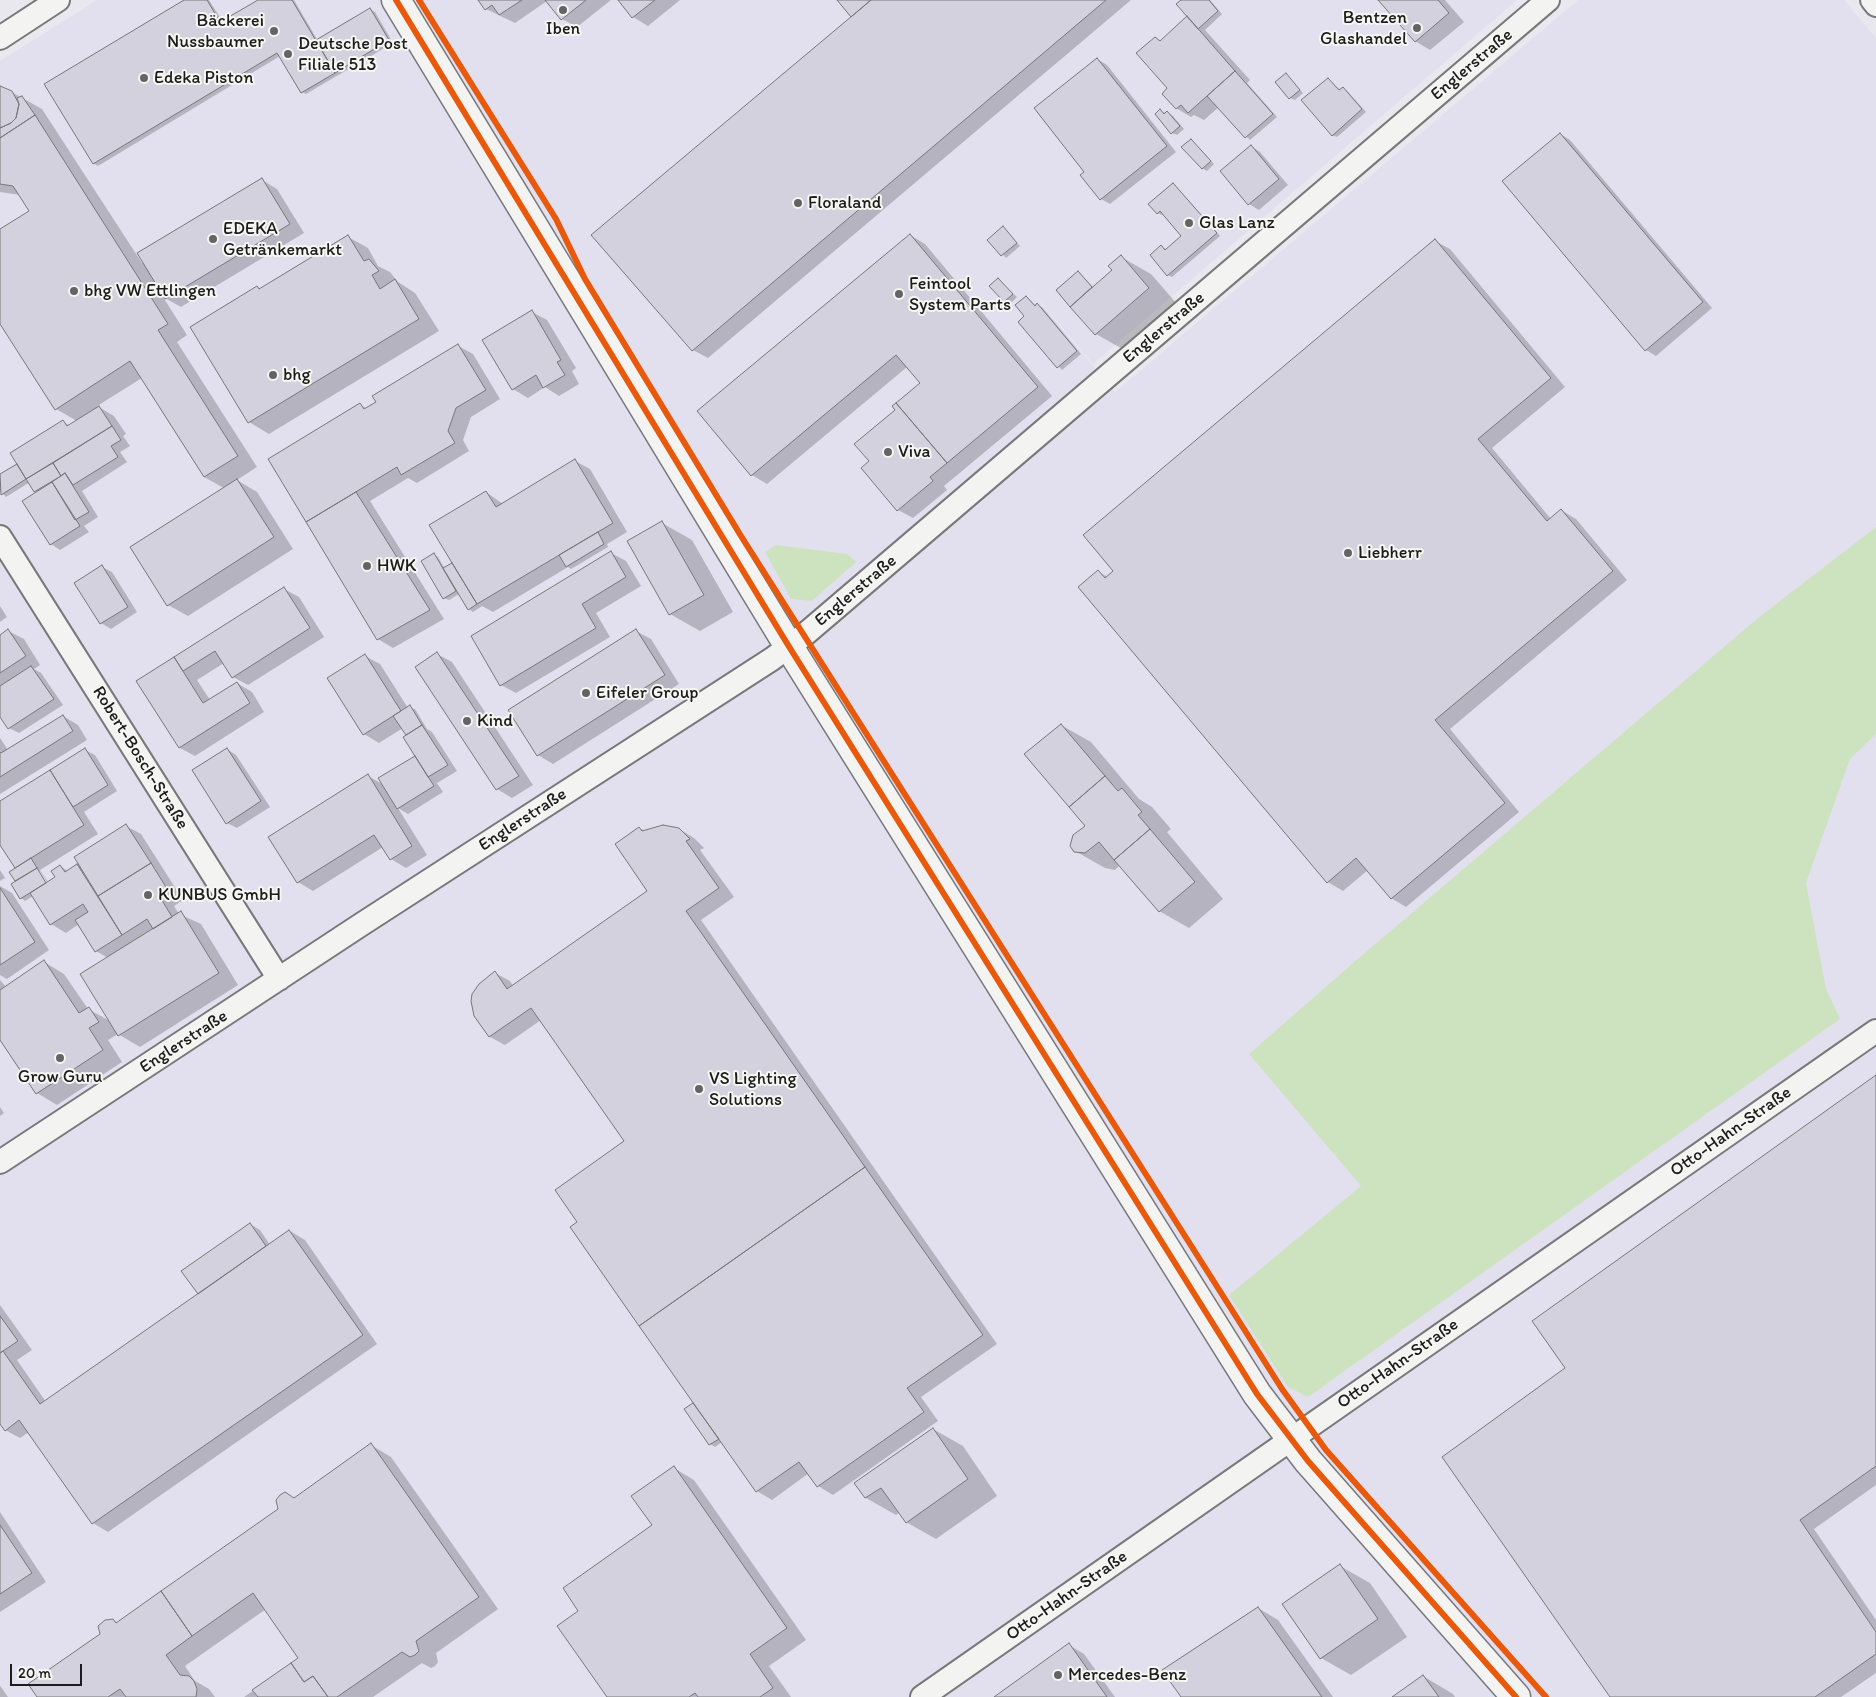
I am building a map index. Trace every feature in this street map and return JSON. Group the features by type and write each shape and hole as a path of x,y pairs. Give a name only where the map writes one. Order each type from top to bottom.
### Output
{"street":[{"path":"0,38 58,0"},
{"path":"396,0 788,645 1252,1386 1291,1439 1516,1697"},
{"name":"Englerstraße","path":"0,1162 370,918 772,659 788,645 803,636 1548,0"},
{"path":"1872,0 1876,5"},
{"name":"Robert-Bosch-Straße","path":"0,537 280,979"},
{"name":"Otto-Hahn-Straße","path":"922,1697 1876,1031"}],"shaded area":[{"path":"97,0 1517,0 1093,364 1004,259 1115,392 1578,0 1844,0 1876,38 1876,1697 0,1697 0,61"}],"green space":[{"path":"1876,527 1876,734 1850,759 1806,883 1826,989 1840,1019 1308,1397 1288,1387 1229,1295 1361,1186 1249,1054 1758,618"},
{"path":"776,545 847,554 856,562 812,601 791,599 765,552"}],"building":[{"name":"Edeka Piston","path":"184,0 207,0 220,22 258,0 292,0 335,73 301,93 277,53 93,164 44,84"},
{"path":"478,0 522,0 499,15 492,5 485,10"},
{"name":"Iben","path":"545,0 586,0 561,20"},
{"name":"Iben","path":"618,0 655,0 632,18"},
{"path":"837,0 871,0 851,17"},
{"path":"871,0 1106,0 692,351 591,235"},
{"path":"1181,0 1209,0 1218,11 1198,29 1176,4"},
{"name":"Bentzen Glashandel","path":"1378,0 1438,0 1449,13 1415,42"},
{"path":"370,8 389,40 335,73 316,40"},
{"path":"1187,16 1235,71 1188,113 1181,105 1176,109 1162,94 1167,88 1136,53 1155,37 1160,41"},
{"path":"1097,58 1167,146 1100,200 1080,175 1084,172 1034,108"},
{"path":"1235,71 1273,114 1245,138 1207,96"},
{"path":"1286,73 1300,90 1289,99 1275,82"},
{"path":"1328,78 1339,90 1343,87 1362,109 1332,136 1301,100"},
{"path":"0,86 12,91 19,104 16,118 11,123 0,128"},
{"path":"22,96 35,115 0,138 0,128 11,123 16,118 19,104 17,98"},
{"path":"1160,109 1164,114 1167,111 1180,126 1171,134 1155,114"},
{"name":"bhg VW Ettlingen","path":"35,115 168,324 158,330 238,456 204,477 130,361 55,410 0,324 0,229 29,211 13,186 0,184 0,138"},
{"path":"1560,133 1703,302 1645,351 1502,181"},
{"path":"1191,139 1211,161 1202,169 1181,147"},
{"path":"1251,145 1279,179 1248,205 1220,171"},
{"name":"EDEKA Getränkemarkt","path":"262,178 290,224 165,299 137,253"},
{"name":"Glas Lanz","path":"1173,183 1217,233 1167,276 1150,255 1161,245 1165,250 1181,236 1160,211 1157,214 1148,204"},
{"path":"1003,226 1017,243 1001,256 987,240"},
{"name":"Feintool System Parts","path":"910,234 1038,387 947,463 896,403 920,383 896,355 751,476 697,411"},
{"name":"bhg","path":"348,235 364,261 369,259 379,271 372,275 380,289 395,279 419,319 248,423 190,327 257,286 259,289"},
{"name":"Liebherr","path":"1435,239 1551,378 1478,439 1547,521 1561,509 1613,571 1435,720 1505,803 1391,899 1356,858 1327,883 1078,587 1098,570 1105,578 1113,571 1083,535"},
{"path":"1121,255 1149,288 1095,335 1070,307 1112,270 1108,266"},
{"path":"1078,271 1092,287 1070,307 1056,290"},
{"path":"998,278 1013,294 1004,302 989,286"},
{"path":"1026,296 1035,306 1037,303 1077,351 1057,368 1018,322 1024,316 1015,305"},
{"path":"532,310 561,360 557,362 565,375 543,388 536,375 512,390 482,340"},
{"path":"458,344 486,390 456,408 448,431 455,443 401,475 397,467 306,522 268,459 360,403 364,409 376,402 372,396"},
{"path":"896,403 947,463 930,477 933,481 897,511 861,468 869,461 854,444 895,410 892,406"},
{"path":"99,406 112,426 26,479 10,453 63,420 67,426"},
{"path":"112,426 121,440 111,446 118,457 73,485 65,473 61,476 53,463"},
{"path":"575,459 613,523 477,604 429,525 486,491 496,507"},
{"path":"53,463 61,476 34,492 26,479"},
{"path":"17,464 26,479 1,495 0,474"},
{"path":"65,473 89,512 75,520 52,482"},
{"path":"237,479 274,537 167,606 130,547"},
{"path":"52,482 80,526 50,545 22,501"},
{"name":"HWK","path":"356,492 430,610 377,640 306,522"},
{"path":"662,521 704,595 669,615 627,541"},
{"path":"598,532 604,544 566,567 559,555"},
{"path":"611,551 626,577 582,604 596,628 500,686 471,636"},
{"path":"434,553 456,591 443,599 421,561"},
{"path":"452,563 477,604 468,610 443,568"},
{"path":"102,565 128,607 100,624 74,583"},
{"path":"284,587 310,628 232,678 215,651 183,671 174,657"},
{"path":"8,629 26,656 0,673 0,635"},
{"name":"Eifeler Group","path":"636,629 665,675 537,756 508,710"},
{"name":"Kind","path":"437,652 519,776 496,790 415,667"},
{"path":"365,654 401,711 363,735 327,678"},
{"path":"174,657 203,703 237,682 250,703 179,748 136,681"},
{"path":"31,666 54,699 8,729 0,717 0,686"},
{"path":"410,705 422,725 406,735 393,716"},
{"path":"63,715 73,731 0,777 0,752"},
{"path":"1061,724 1105,776 1069,807 1024,754"},
{"path":"422,725 448,765 428,777 403,737"},
{"path":"85,748 108,785 73,807 50,770"},
{"path":"227,748 261,801 226,824 192,770"},
{"path":"415,756 434,786 397,809 378,778"},
{"path":"50,770 84,825 15,868 0,845 0,801"},
{"path":"368,774 412,846 390,860 374,835 297,883 268,837"},
{"path":"1105,776 1118,791 1122,788 1142,812 1138,815 1150,829 1114,860 1099,842 1085,853 1074,852 1070,846 1073,835 1085,826 1069,807"},
{"path":"126,824 151,863 98,896 74,857"},
{"name":"VS Lighting Solutions","path":"663,825 679,828 690,839 686,841 719,888 686,911 865,1167 639,1326 570,1227 577,1222 555,1190 624,1141 531,1008 489,1037 474,1016 471,1001 472,994 479,984 495,971 507,989 647,891 615,844 639,827 642,831"},
{"path":"1150,829 1195,882 1159,912 1114,860"},
{"path":"31,858 37,868 15,881 9,872"},
{"path":"151,863 169,892 160,897 172,917 153,929 147,919 122,935 98,896"},
{"path":"77,864 122,935 95,952 75,920 88,912 83,904 50,925 30,893 55,877 51,871 60,865 65,872"},
{"path":"37,868 46,883 20,899 11,884"},
{"path":"0,888 35,942 0,965"},
{"path":"181,911 219,973 118,1036 80,974"},
{"path":"44,960 79,1013 89,1007 99,1022 89,1028 103,1050 36,1094 0,1040 0,990"},
{"path":"1876,1075 1876,1466 1800,1520 1876,1632 1876,1654 1815,1697 1610,1697 1442,1457 1565,1368 1532,1321"},
{"path":"865,1167 983,1335 907,1388 924,1412 817,1487 799,1462 756,1492 639,1326"},
{"path":"250,1223 266,1246 198,1294 181,1271"},
{"path":"289,1230 363,1335 92,1524 19,1420 5,1431 0,1424 0,1353 3,1351 40,1404"},
{"path":"0,1316 18,1341 0,1353"},
{"path":"693,1403 719,1439 709,1445 684,1409"},
{"path":"933,1428 968,1479 906,1523 881,1488 865,1498 854,1483"},
{"path":"371,1443 479,1597 416,1641 419,1651 415,1655 410,1657 402,1652 337,1697 328,1697 313,1676 304,1682 291,1663 298,1658 253,1593 192,1636 161,1591 278,1509 276,1500 280,1495 285,1492 294,1498"},
{"path":"674,1466 787,1628 750,1654 773,1688 760,1697 698,1697 695,1693 689,1697 607,1697 557,1626 578,1611 563,1588 652,1525 631,1496"},
{"path":"0,1525 32,1573 0,1594"},
{"path":"1340,1564 1378,1619 1320,1659 1282,1604"},
{"path":"161,1591 192,1636 166,1655 180,1675 189,1676 194,1681 197,1689 196,1697 126,1697 120,1689 108,1697 37,1697 28,1684 100,1634 98,1626 105,1620 113,1619 116,1623"},
{"path":"1258,1607 1322,1697 1181,1697 1162,1670"},
{"name":"Mercedes-Benz","path":"1069,1643 1107,1697 994,1697"},
{"path":"291,1663 304,1682 313,1676 328,1697 258,1697 252,1690"},
{"path":"1423,1675 1439,1697 1392,1697"}],"cycle path":[{"path":"396,0 788,645 1257,1394 1308,1461 1516,1697"},
{"path":"419,0 556,219 585,279 741,536 1282,1389 1326,1450 1546,1697"}],"place":[{"name":"Iben","path":"563,10"},
{"name":"Bentzen Glashandel","path":"1417,28"},
{"name":"Bäckerei Nussbaumer","path":"274,31"},
{"name":"Deutsche Post Filiale 513","path":"288,54"},
{"name":"Edeka Piston","path":"144,78"},
{"name":"Floraland","path":"798,203"},
{"name":"Glas Lanz","path":"1189,223"},
{"name":"EDEKA Getränkemarkt","path":"213,239"},
{"name":"bhg VW Ettlingen","path":"74,291"},
{"name":"Feintool System Parts","path":"899,294"},
{"name":"bhg","path":"273,375"},
{"name":"Viva","path":"888,452"},
{"name":"Liebherr","path":"1348,553"},
{"name":"HWK","path":"367,566"},
{"name":"Eifeler Group","path":"586,693"},
{"name":"Kind","path":"467,721"},
{"name":"KUNBUS GmbH","path":"148,895"},
{"name":"Grow Guru","path":"60,1058"},
{"name":"VS Lighting Solutions","path":"699,1089"},
{"name":"Mercedes-Benz","path":"1058,1675"}]}
